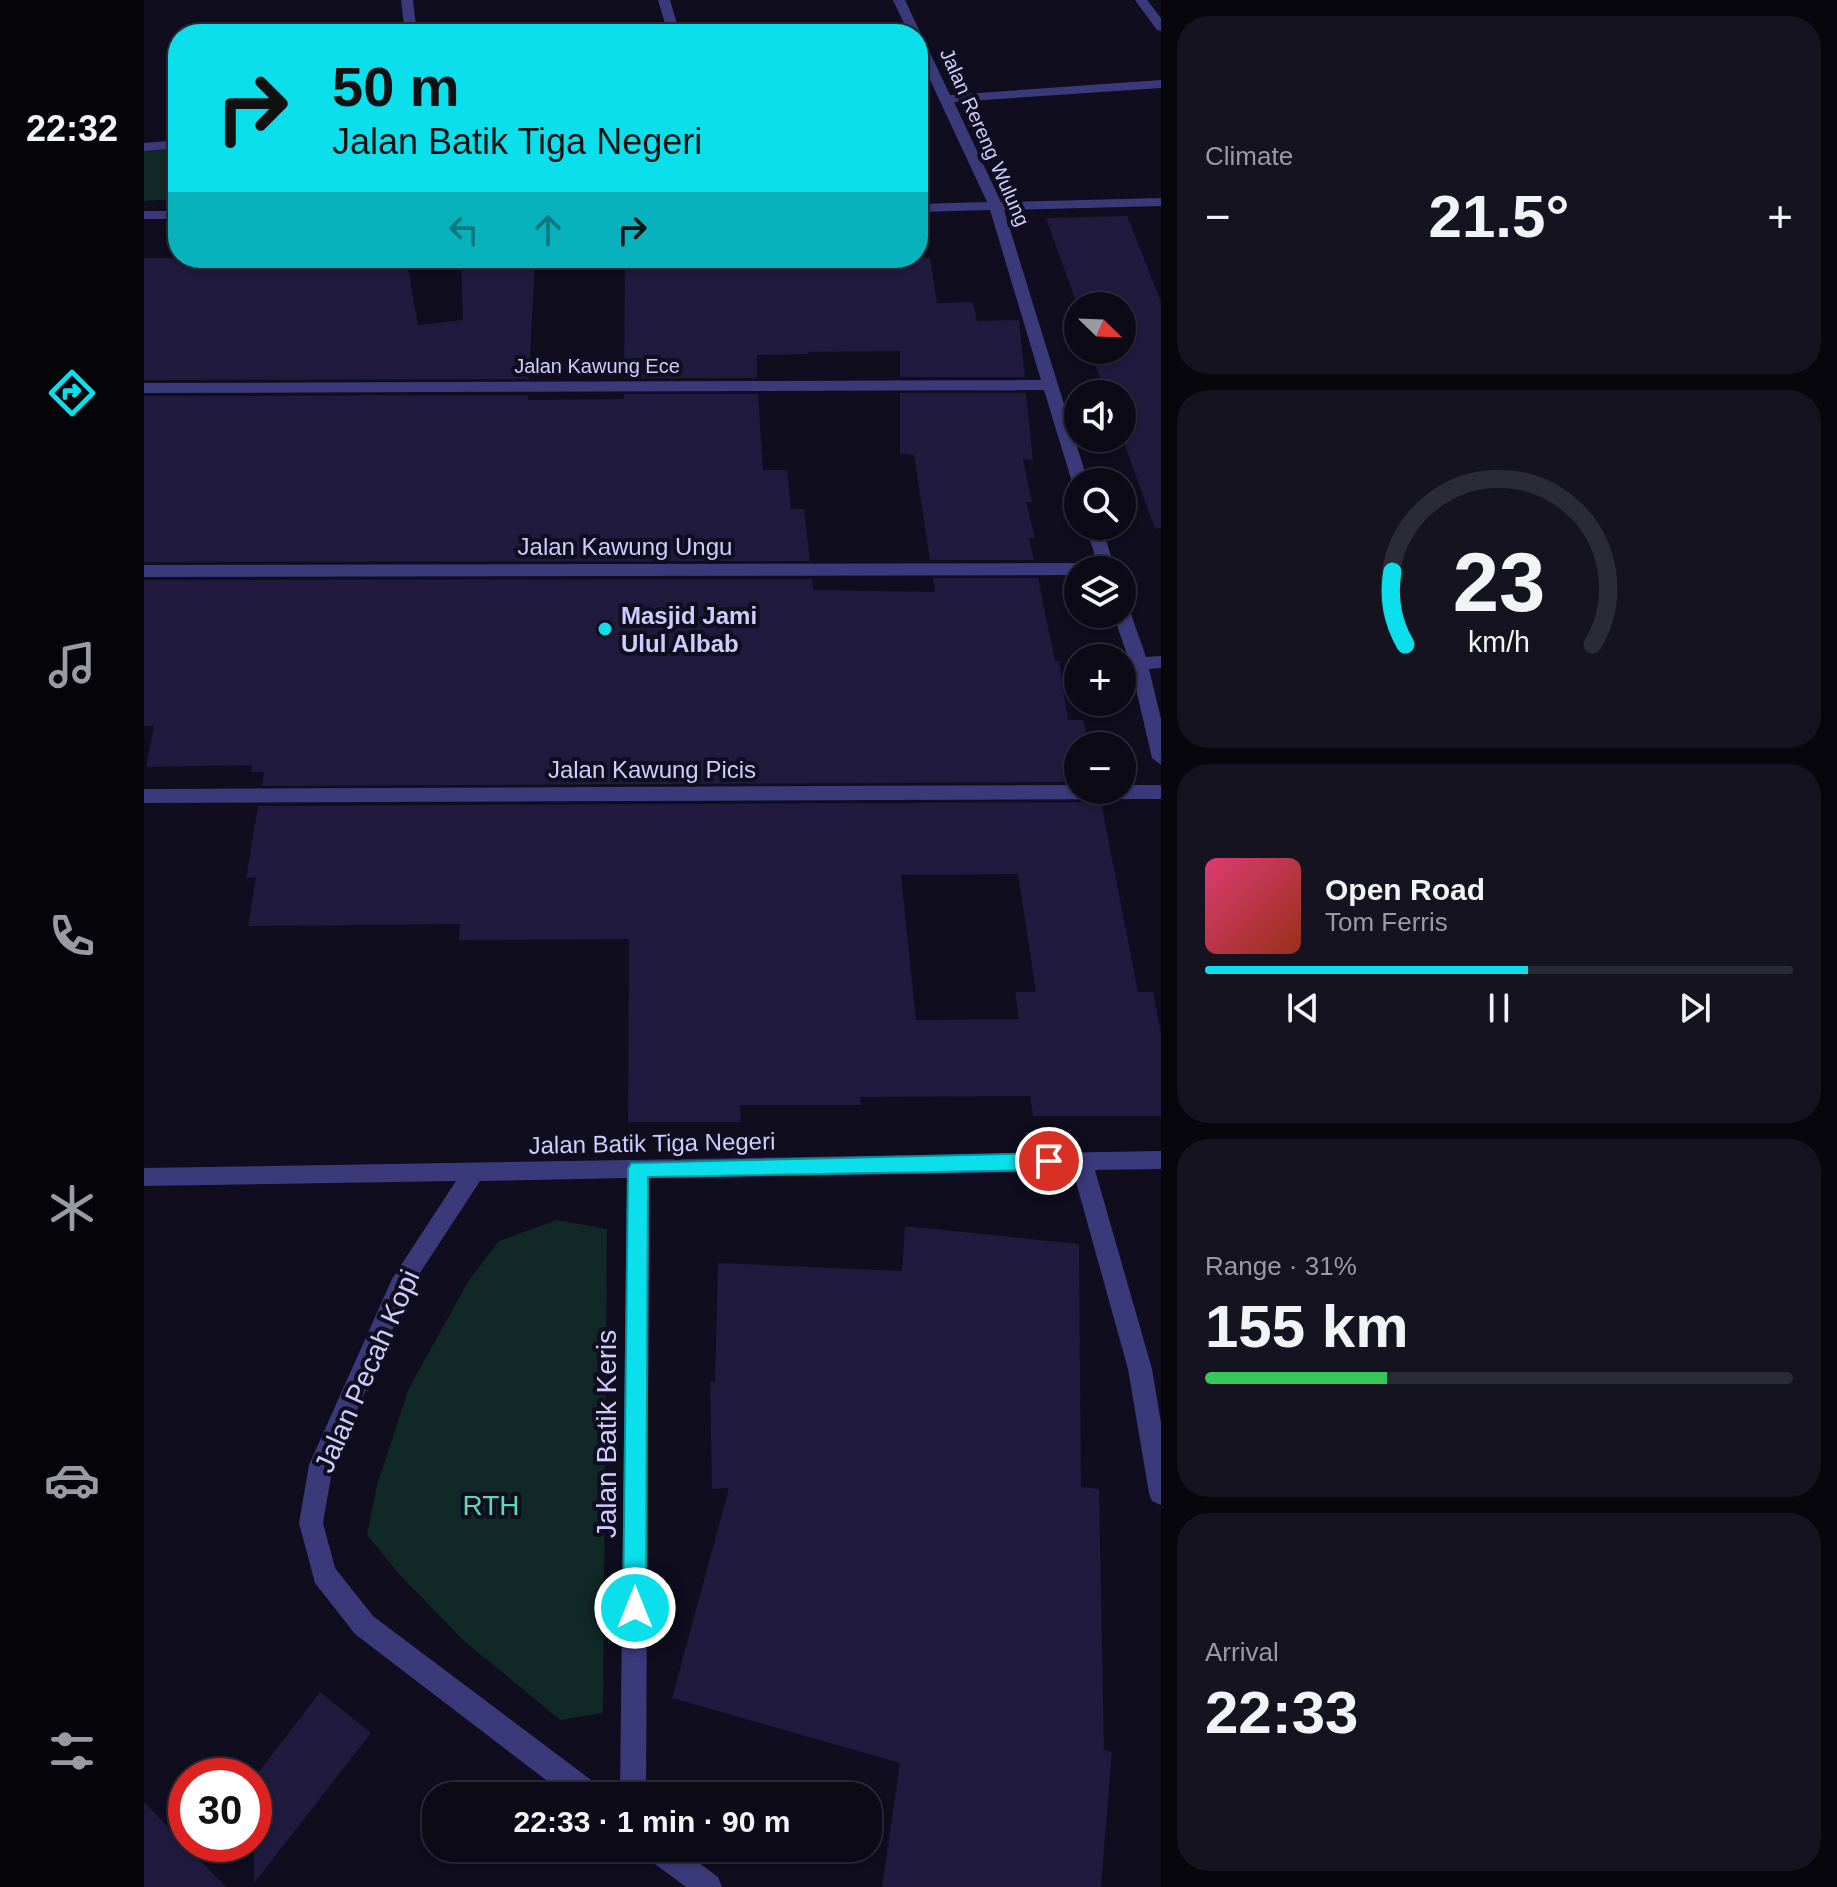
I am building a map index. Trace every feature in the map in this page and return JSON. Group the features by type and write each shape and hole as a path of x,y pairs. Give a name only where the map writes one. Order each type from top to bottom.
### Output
{"street":[{"path":"407,0 410,24"},
{"path":"664,0 671,24"},
{"name":"Jalan Rereng Wulung","path":"899,0 910,24"},
{"path":"1143,2 1161,3"},
{"path":"1143,2 1161,27"},
{"name":"Jalan Rereng Wulung","path":"928,61 996,207 1076,468"},
{"path":"946,99 1161,84"},
{"path":"144,147 168,145"},
{"path":"928,208 1161,202"},
{"path":"144,215 168,215"},
{"name":"Jalan Kawung Ece","path":"144,388 1051,385"},
{"name":"Jalan Kawung Ungu","path":"144,571 1064,570"},
{"path":"1127,628 1139,663 1161,758"},
{"path":"1139,663 1161,662"},
{"name":"Jalan Kawung Picis","path":"144,796 1161,792"},
{"name":"Jalan Batik Tiga Negeri","path":"144,1177 1161,1160"},
{"path":"1081,1161 1140,1369 1161,1493"},
{"name":"Jalan Batik Keris","path":"633,1782 638,1169"},
{"name":"Jalan Pecah Kopi","path":"474,1172 403,1279 321,1465 311,1523 324,1574 364,1625 571,1782"},
{"path":"675,1862 708,1887"}],"green space":[{"path":"168,147 168,200 144,201 144,149"},
{"name":"RTH","path":"557,1220 607,1229 603,1713 560,1720 463,1640 399,1574 367,1535 377,1485 409,1388 469,1280 499,1241"}],"building":[{"path":"1127,216 1161,302 1161,528 1155,529 1136,468 1133,468 1127,452 1136,452 1136,380 1101,380 1095,364 1136,364 1136,292 1073,292 1046,218"},
{"path":"144,258 168,258 168,268 408,268 418,325 463,320 461,268 535,268 529,379 144,380"},
{"path":"928,258 937,303 973,302 977,321 1019,320 1025,377 900,377 900,351 757,355 757,378 624,378 625,268 928,268"},
{"path":"900,393 1026,393 1033,460 1023,459 1032,502 1026,502 1035,538 1029,538 1034,560 930,560 914,455 900,454"},
{"path":"624,394 758,394 763,470 787,470 791,509 804,509 810,561 144,562 144,396 528,395 528,400 624,399"},
{"path":"933,578 1038,578 1055,661 1059,661 1064,716 1068,720 1083,720 1086,732 1064,732 1064,782 262,786 264,772 251,772 252,765 146,767 154,726 144,726 144,580 812,579 813,590 935,592"},
{"path":"1101,804 1138,992 1153,992 1161,1033 1161,1116 1033,1116 1030,1096 860,1097 861,1105 740,1105 741,1122 628,1122 629,939 459,940 460,924 248,926 256,877 246,878 258,806","holes":["1018,874 1036,992 1015,992 1019,1019 916,1020 901,875"]},
{"path":"905,1226 1079,1244 1081,1487 1099,1489 1104,1750 1112,1752 1101,1887 882,1887 900,1763 672,1698 729,1488 712,1489 710,1382 715,1382 718,1263 902,1271"},
{"path":"320,1692 371,1733 272,1860 272,1758 269,1758"},
{"path":"144,1802 168,1827 168,1862 202,1862 226,1887 144,1887"},
{"path":"254,1862 270,1862 254,1883"}],"place":[{"name":"Masjid Jami Ulul Albab","path":"605,629"}],"route":[{"path":"635,1608 638,1169 1049,1161"}]}
